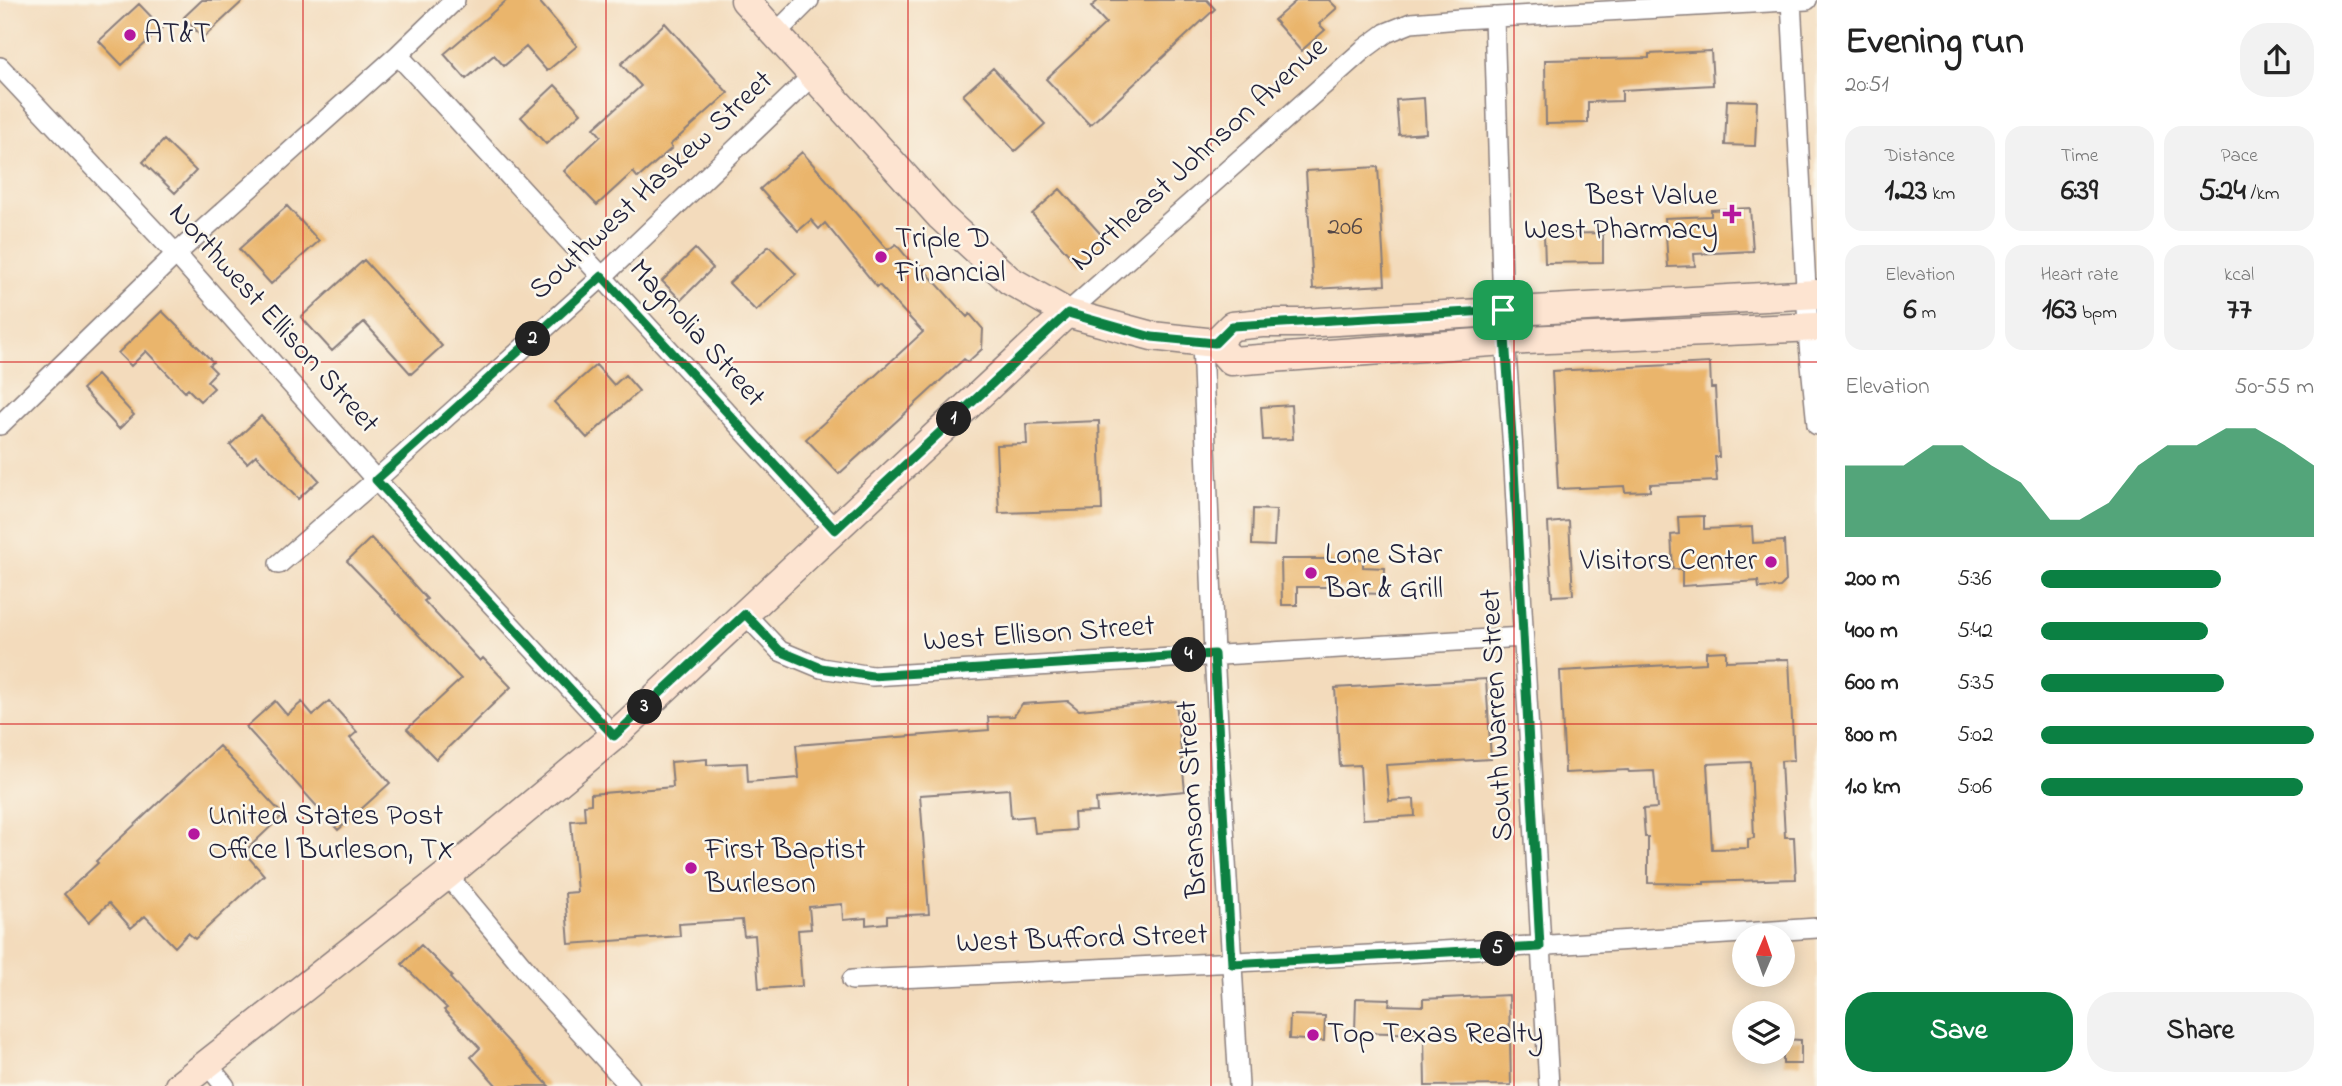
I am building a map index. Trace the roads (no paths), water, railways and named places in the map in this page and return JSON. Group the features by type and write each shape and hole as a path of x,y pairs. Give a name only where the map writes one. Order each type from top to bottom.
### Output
{"main road":[{"path":"745,0 941,217 1009,280 1068,313 1152,337 1208,342 1231,361 1505,341 1813,327"},
{"path":"1208,342 1232,326 1812,294"},
{"path":"179,1086 447,875 614,736 1068,313"}],"street":[{"path":"0,425 176,254 398,55 455,0"},
{"path":"776,33 809,0"},
{"path":"1791,0 1812,294 1817,425"},
{"name":"Northeast Johnson Avenue","path":"1068,313 1363,50 1386,33 1411,23 1493,16 1807,0"},
{"name":"South Warren Street","path":"1493,16 1503,310 1549,1086"},
{"name":"Magnolia Street","path":"398,55 835,530"},
{"name":"Northwest Ellison Street","path":"0,67 176,254 376,480 614,736"},
{"name":"Southwest Haskew Street","path":"279,564 602,276 814,74"},
{"name":"Bransom Street","path":"1208,342 1214,654 1239,1086"},
{"name":"West Ellison Street","path":"745,614 780,651 821,668 872,676 1523,637"},
{"path":"447,875 545,993 630,1086"},
{"name":"West Bufford Street","path":"852,980 1232,964 1817,928"},
{"path":"206,1063 225,1086"}],"place":[{"name":"AT&T","path":"130,35"},
{"name":"Best Value West Pharmacy","path":"1732,214"},
{"name":"Triple D Financial","path":"881,257"},
{"name":"Visitors Center","path":"1771,562"},
{"name":"Lone Star Bar & Grill","path":"1311,573"},
{"name":"United States Post Office | Burleson, TX","path":"194,834"},
{"name":"First Baptist Burleson","path":"691,868"},
{"name":"Top Texas Realty","path":"1313,1035"}]}
